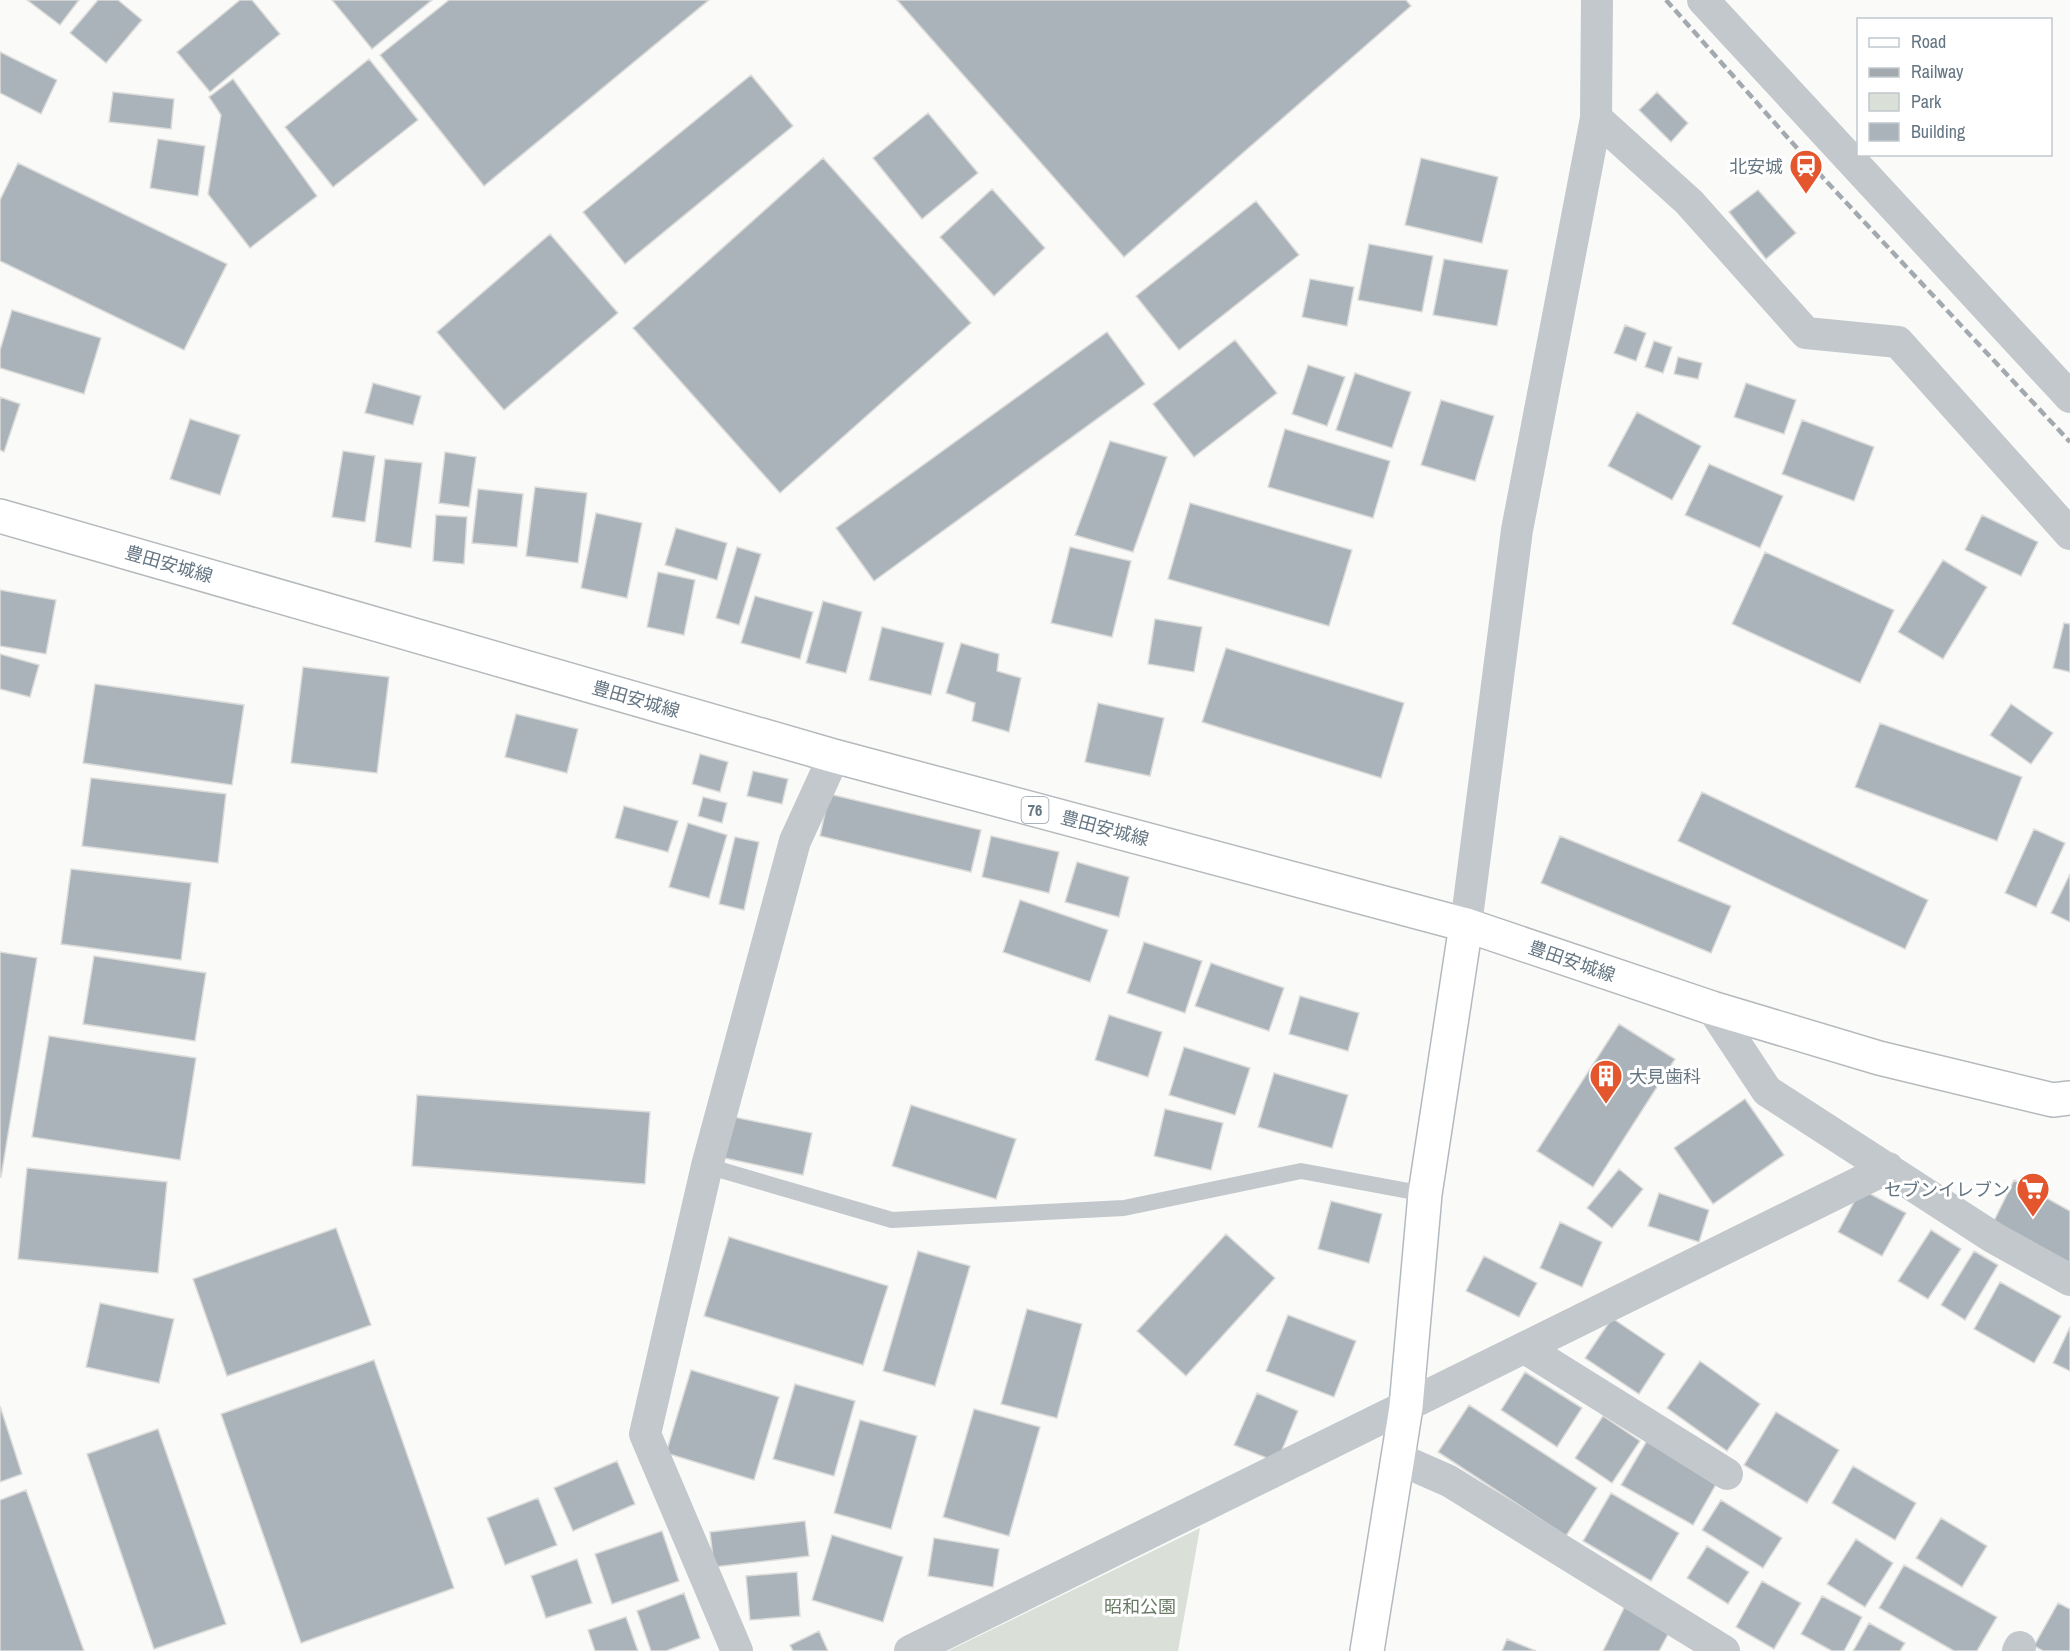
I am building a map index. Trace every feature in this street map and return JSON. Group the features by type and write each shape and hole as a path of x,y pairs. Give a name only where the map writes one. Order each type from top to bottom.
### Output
{"main road":[{"name":"豊田安城線","path":"0,516 834,756 1466,925 1712,1008 1879,1058 2053,1100 2070,1098"},
{"path":"1367,1651 1406,1407 1425,1194 1466,925"}],"street":[{"path":"1466,925 1517,530 1596,118 1597,0"},
{"path":"1703,0 2070,397"},
{"path":"1596,118 1689,202 1806,333 1898,342 2070,534"},
{"path":"737,1651 645,1434 707,1166 795,841 834,756"},
{"path":"1712,1008 1767,1091 1994,1238 2070,1280"},
{"path":"910,1651 1888,1168"},
{"path":"1525,1348 1726,1474"},
{"path":"1398,1459 1449,1481 1724,1651"}],"lane":[{"path":"707,1166 892,1220 1124,1208 1301,1171 1425,1194"}],"green space":[{"name":"昭和公園","path":"1200,1528 1178,1651 948,1651"}],"building":[{"path":"27,0 79,0 60,25"},
{"path":"98,0 118,0 142,20 106,63 70,33"},
{"path":"240,0 252,0 280,34 210,92 177,52"},
{"path":"332,0 432,0 372,49"},
{"path":"449,0 709,0 484,186 380,55"},
{"path":"897,0 1406,0 1411,6 1124,257"},
{"path":"0,52 57,80 41,114 0,93"},
{"path":"369,59 418,120 333,187 285,127"},
{"path":"751,75 793,126 625,264 583,212"},
{"path":"233,79 317,196 250,248 208,194 221,115 209,97"},
{"path":"113,92 174,99 171,129 109,122"},
{"path":"1657,92 1688,123 1671,142 1639,110"},
{"path":"928,113 978,173 922,219 873,158"},
{"path":"158,139 205,146 198,196 150,188"},
{"path":"823,158 971,323 780,493 633,328"},
{"path":"1421,158 1498,177 1482,243 1405,225"},
{"path":"18,163 227,264 184,350 0,261 0,200"},
{"path":"992,189 1045,248 994,296 940,237"},
{"path":"1758,190 1796,233 1766,259 1729,212"},
{"path":"1256,201 1299,255 1179,350 1136,296"},
{"path":"550,234 618,313 504,410 437,332"},
{"path":"1369,244 1433,256 1422,312 1358,300"},
{"path":"1444,259 1508,270 1497,326 1433,315"},
{"path":"1310,279 1354,287 1347,326 1302,317"},
{"path":"12,310 101,338 84,394 0,368 0,350"},
{"path":"1625,325 1646,333 1636,361 1614,353"},
{"path":"1107,332 1145,384 874,581 836,528"},
{"path":"1235,340 1277,393 1194,457 1153,404"},
{"path":"1654,341 1672,347 1663,373 1645,367"},
{"path":"1678,357 1702,363 1698,379 1674,374"},
{"path":"1308,365 1345,377 1327,426 1292,414"},
{"path":"1355,373 1411,392 1392,448 1336,430"},
{"path":"373,383 421,396 413,425 365,413"},
{"path":"1746,383 1796,400 1784,434 1734,417"},
{"path":"0,397 20,404 4,452 0,450"},
{"path":"1441,400 1494,416 1475,481 1421,465"},
{"path":"1637,412 1701,446 1672,500 1608,466"},
{"path":"190,419 240,435 220,495 170,479"},
{"path":"1802,420 1874,447 1854,501 1782,474"},
{"path":"1285,429 1390,461 1373,518 1268,487"},
{"path":"1110,441 1167,457 1133,552 1075,535"},
{"path":"343,451 375,456 365,522 332,517"},
{"path":"445,452 476,457 469,507 439,503"},
{"path":"385,459 422,463 411,548 375,542"},
{"path":"1709,464 1783,496 1760,548 1685,515"},
{"path":"535,487 587,493 578,563 526,556"},
{"path":"478,489 523,494 517,547 472,543"},
{"path":"1190,503 1352,550 1329,626 1168,579"},
{"path":"596,513 642,523 627,598 581,588"},
{"path":"436,515 467,517 464,564 433,561"},
{"path":"1982,515 2038,542 2021,576 1965,550"},
{"path":"676,528 727,543 717,580 665,565"},
{"path":"737,547 761,554 739,625 716,618"},
{"path":"1070,547 1131,561 1112,637 1051,623"},
{"path":"1765,552 1894,610 1860,683 1732,624"},
{"path":"1943,560 1987,587 1943,659 1898,632"},
{"path":"658,572 695,580 684,635 647,627"},
{"path":"0,590 56,600 46,654 0,646"},
{"path":"755,596 813,612 800,659 741,643"},
{"path":"823,601 862,612 846,673 806,663"},
{"path":"1155,619 1202,627 1194,672 1148,664"},
{"path":"2064,623 2070,624 2070,672 2053,668"},
{"path":"882,627 944,643 931,695 869,680"},
{"path":"961,643 999,654 997,671 1021,678 1009,732 972,721 975,703 946,693"},
{"path":"1226,648 1404,703 1381,778 1202,722"},
{"path":"0,654 39,665 30,697 0,689"},
{"path":"303,667 389,677 377,773 291,763"},
{"path":"95,684 244,705 232,785 83,763"},
{"path":"1098,703 1164,718 1150,776 1085,762"},
{"path":"2011,704 2053,733 2031,764 1990,735"},
{"path":"516,714 578,729 567,773 505,757"},
{"path":"1880,723 2022,777 1997,841 1855,787"},
{"path":"700,754 728,762 720,792 692,784"},
{"path":"753,771 788,779 782,804 747,796"},
{"path":"91,778 226,794 218,863 82,846"},
{"path":"1702,792 1928,900 1905,949 1678,841"},
{"path":"829,794 981,830 971,872 820,836"},
{"path":"703,797 727,803 722,823 698,816"},
{"path":"624,806 678,821 668,852 615,838"},
{"path":"688,823 727,835 709,898 669,887"},
{"path":"2034,829 2065,843 2036,907 2005,893"},
{"path":"991,836 1059,852 1049,893 982,877"},
{"path":"1560,836 1731,906 1711,953 1541,883"},
{"path":"735,837 759,842 744,910 719,904"},
{"path":"1077,862 1129,877 1119,917 1065,902"},
{"path":"71,869 191,883 181,960 61,944"},
{"path":"2070,874 2070,922 2051,913"},
{"path":"1020,900 1108,930 1090,982 1003,952"},
{"path":"1144,942 1202,961 1185,1013 1127,993"},
{"path":"0,952 37,958 1,1177 0,1176"},
{"path":"94,956 206,973 195,1041 83,1024"},
{"path":"1211,963 1284,988 1269,1031 1195,1006"},
{"path":"1300,996 1359,1013 1348,1051 1289,1034"},
{"path":"1109,1015 1162,1032 1148,1077 1095,1060"},
{"name":"大見歯科","path":"1619,1024 1675,1059 1593,1187 1537,1151"},
{"path":"49,1036 196,1058 180,1160 32,1137"},
{"path":"1184,1047 1250,1068 1235,1115 1169,1095"},
{"path":"1274,1073 1348,1095 1332,1148 1258,1127"},
{"path":"417,1095 650,1112 645,1184 412,1166"},
{"path":"1745,1099 1784,1155 1713,1204 1674,1148"},
{"path":"911,1105 1016,1139 996,1199 892,1166"},
{"path":"1165,1109 1223,1123 1211,1170 1154,1156"},
{"path":"729,1116 812,1133 803,1175 720,1157"},
{"path":"27,1168 167,1182 158,1273 18,1259"},
{"path":"1619,1169 1643,1189 1612,1228 1587,1208"},
{"name":"セブンイレブン","path":"2014,1180 2070,1211 2070,1266 1992,1225"},
{"path":"1861,1189 1906,1213 1882,1256 1838,1232"},
{"path":"1659,1193 1709,1210 1699,1242 1648,1226"},
{"path":"1331,1201 1382,1214 1369,1263 1318,1249"},
{"path":"1560,1222 1602,1242 1582,1287 1540,1268"},
{"path":"336,1228 371,1325 227,1376 193,1279"},
{"path":"1931,1230 1961,1249 1928,1299 1898,1281"},
{"path":"1226,1234 1275,1278 1186,1376 1137,1331"},
{"path":"729,1237 888,1286 863,1365 704,1316"},
{"path":"918,1251 970,1266 935,1386 883,1371"},
{"path":"1974,1251 1998,1265 1965,1320 1941,1305"},
{"path":"1484,1256 1537,1283 1519,1317 1466,1291"},
{"path":"2000,1282 2061,1316 2034,1363 1974,1329"},
{"path":"100,1303 174,1319 159,1383 86,1367"},
{"path":"1027,1309 1082,1324 1057,1418 1001,1404"},
{"path":"1288,1315 1356,1341 1334,1397 1266,1371"},
{"path":"1612,1318 1665,1354 1639,1394 1585,1358"},
{"path":"2070,1327 2070,1371 2053,1363"},
{"path":"374,1360 454,1588 301,1643 221,1414"},
{"path":"1700,1361 1760,1404 1727,1451 1667,1408"},
{"path":"691,1370 779,1397 754,1480 666,1453"},
{"path":"1525,1372 1582,1408 1557,1447 1501,1410"},
{"path":"795,1384 855,1401 834,1476 773,1459"},
{"path":"1257,1393 1298,1411 1277,1462 1234,1445"},
{"path":"1469,1405 1597,1488 1566,1536 1438,1452"},
{"path":"0,1406 22,1474 0,1482"},
{"path":"974,1409 1040,1427 1009,1536 943,1517"},
{"path":"1776,1412 1839,1450 1807,1503 1744,1465"},
{"path":"1603,1416 1640,1441 1612,1483 1575,1458"},
{"path":"860,1420 917,1436 891,1529 834,1513"},
{"path":"158,1429 226,1624 154,1649 87,1454"},
{"path":"1648,1439 1719,1479 1693,1525 1621,1485"},
{"path":"617,1461 635,1504 573,1531 554,1488"},
{"path":"1853,1466 1916,1503 1895,1540 1832,1503"},
{"path":"26,1490 84,1651 0,1651 0,1500"},
{"path":"1611,1493 1679,1533 1651,1581 1583,1541"},
{"path":"538,1498 557,1545 505,1565 487,1518"},
{"path":"1721,1500 1782,1538 1763,1568 1702,1530"},
{"path":"1941,1518 1987,1546 1962,1587 1916,1558"},
{"path":"805,1521 809,1556 714,1567 710,1532"},
{"path":"662,1531 679,1581 612,1604 595,1554"},
{"path":"832,1535 903,1557 883,1622 812,1600"},
{"path":"934,1538 999,1549 993,1587 928,1576"},
{"path":"1856,1539 1893,1563 1865,1607 1827,1584"},
{"path":"1707,1546 1749,1572 1728,1604 1687,1578"},
{"path":"577,1559 592,1603 546,1618 531,1576"},
{"path":"1904,1565 1997,1617 1977,1651 1954,1651 1879,1608"},
{"path":"797,1572 800,1616 750,1620 746,1576"},
{"path":"1762,1581 1801,1603 1774,1649 1736,1627"},
{"path":"684,1593 700,1638 666,1651 651,1651 637,1611"},
{"path":"1822,1596 1862,1617 1844,1651 1832,1651 1801,1634"},
{"path":"2058,1603 2070,1609 2070,1651 2043,1651 2034,1646"},
{"path":"1626,1604 1672,1627 1659,1651 1603,1651"},
{"path":"626,1617 638,1651 595,1651 588,1630"},
{"path":"1869,1623 1905,1643 1900,1651 1853,1651"},
{"path":"819,1631 828,1651 793,1651 790,1645"},
{"path":"1507,1639 1536,1651 1502,1651"}],"railway":[{"path":"1666,0 1827,182 2070,442"}],"place":[{"name":"北安城","path":"1806,195"},
{"name":"大見歯科","path":"1606,1105"},
{"name":"セブンイレブン","path":"2033,1218"}]}
